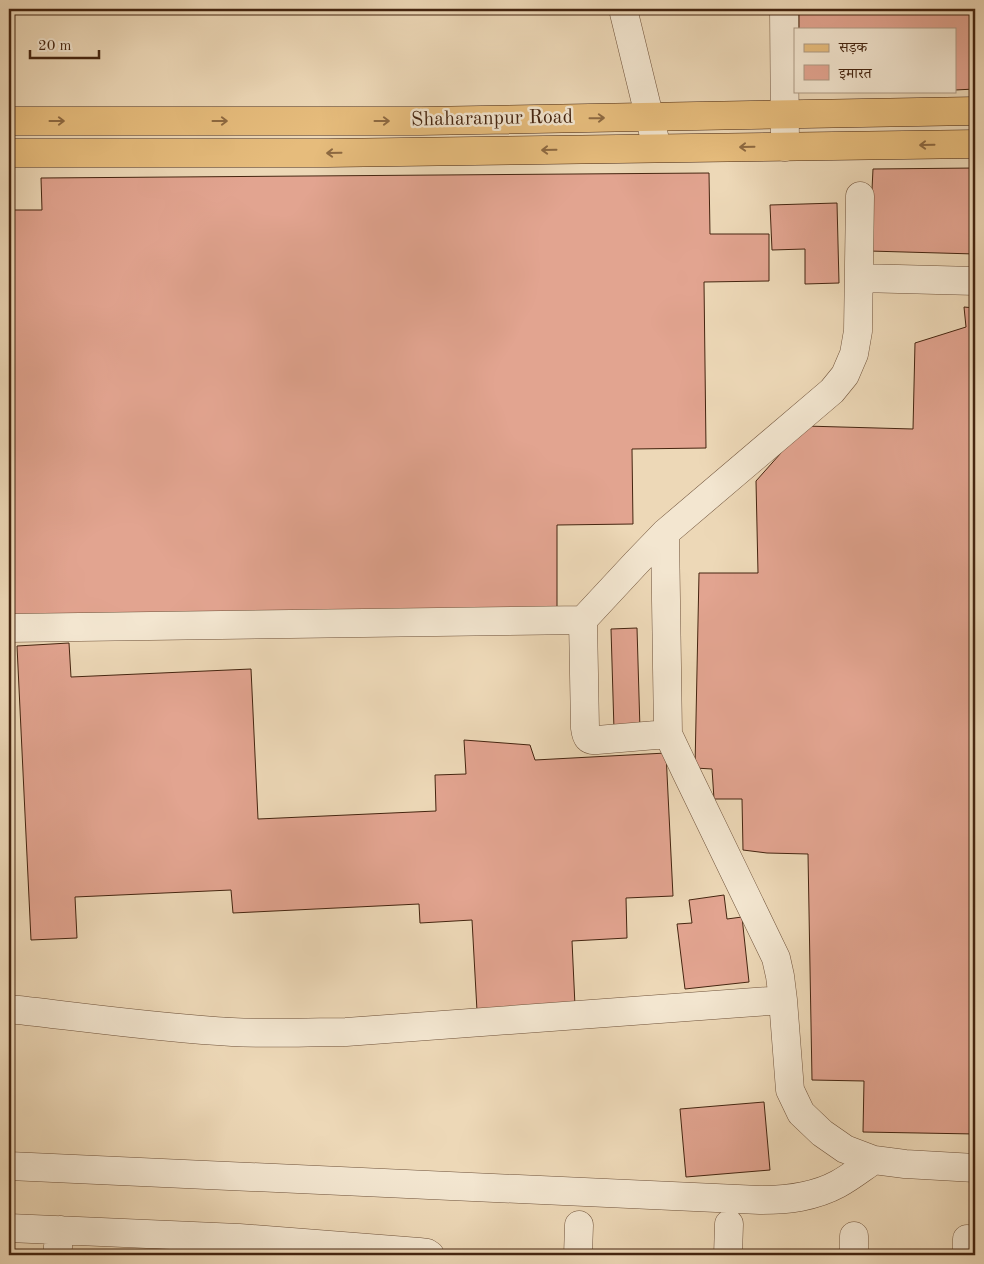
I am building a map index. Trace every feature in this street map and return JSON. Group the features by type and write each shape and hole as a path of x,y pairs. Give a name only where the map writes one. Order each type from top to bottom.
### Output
{"main road":[{"name":"Shaharanpur Road","path":"9,121 422,121 975,111"},
{"name":"Shaharanpur Road","path":"9,152 328,153 975,144"}],"street":[{"path":"623,9 657,148"},
{"path":"784,9 785,147"},
{"path":"668,734 593,741 588,739 585,728 584,620 665,533 832,391 845,375 854,354 858,331 860,196"},
{"path":"860,278 975,281"},
{"path":"665,533 668,734 776,958 783,1000 790,1090 800,1112 822,1133 845,1148 874,1160 905,1164 975,1168"},
{"path":"9,628 584,620"},
{"path":"9,1009 178,1028 280,1033 346,1032 783,1000"},
{"path":"9,1166 782,1200 817,1193 836,1185 874,1160"},
{"path":"728,1255 729,1224"},
{"path":"578,1255 579,1225"},
{"path":"9,1228 59,1243 420,1252 430,1255"}],"building":[{"path":"799,9 975,9 975,89 956,90 956,28 799,28"},
{"path":"975,168 975,254 869,251 873,169"},
{"path":"709,173 710,234 769,234 769,281 704,282 706,448 632,449 633,524 557,525 557,613 9,618 9,210 42,210 41,178"},
{"path":"837,203 839,283 805,284 805,249 772,250 770,205"},
{"path":"964,307 975,308 975,1134 863,1132 864,1081 812,1080 808,854 767,853 743,850 742,799 714,799 712,769 695,768 699,573 758,573 756,481 805,426 913,429 915,343 966,327"},
{"path":"637,628 640,730 614,730 611,629"},
{"path":"69,643 71,677 251,669 258,819 436,811 435,775 466,774 464,740 530,745 535,760 666,753 673,896 626,898 627,938 572,941 575,1006 477,1011 472,920 420,923 419,904 233,913 231,890 75,897 77,938 31,940 17,646"},
{"path":"724,895 727,919 742,917 749,982 685,989 677,924 692,923 689,900"},
{"path":"764,1102 770,1170 686,1177 680,1109"}]}
